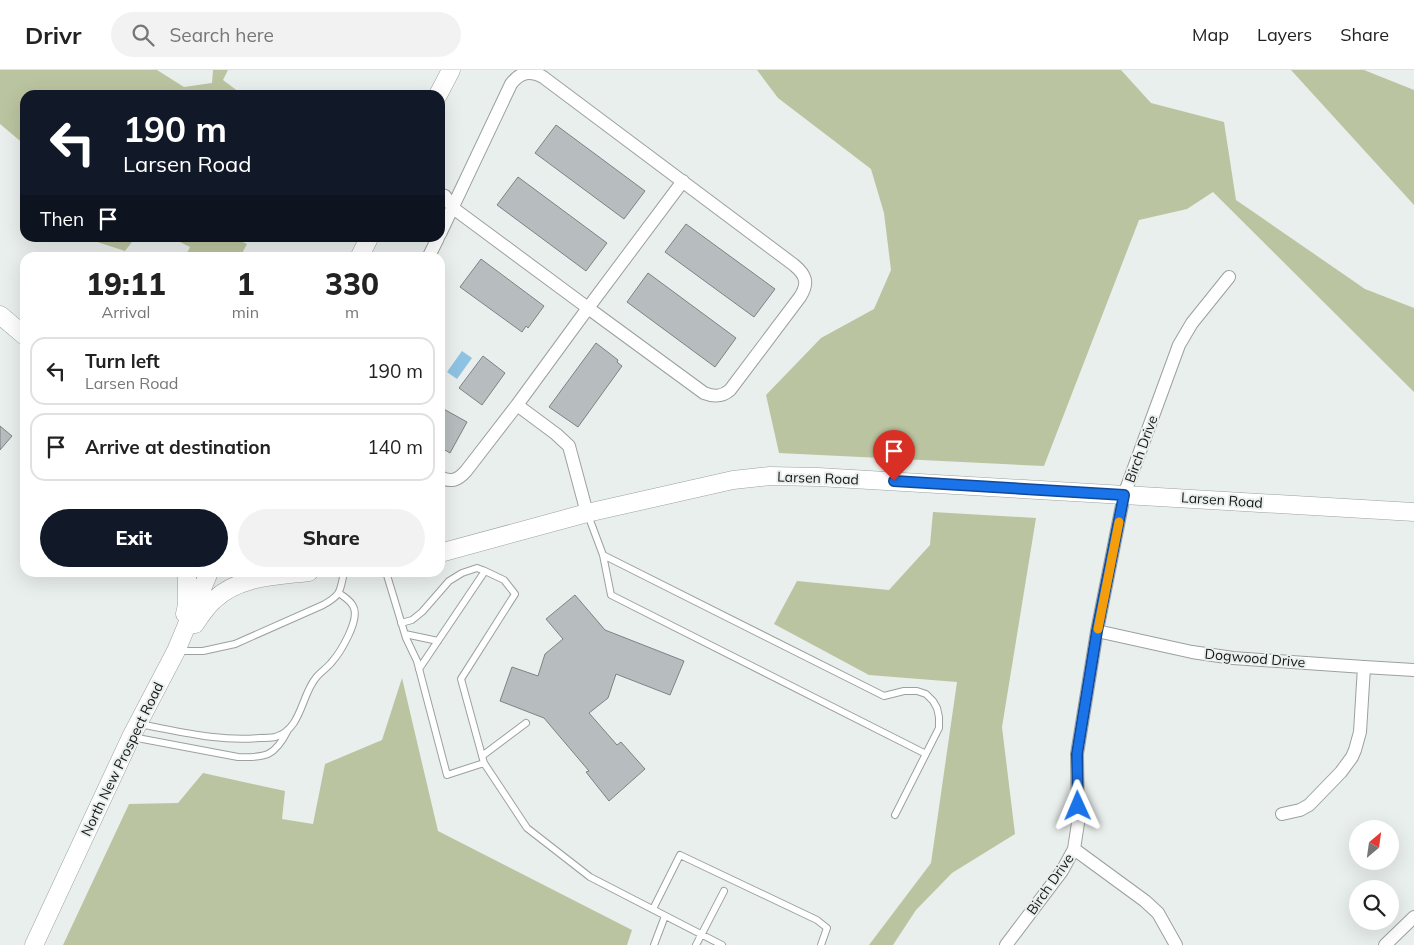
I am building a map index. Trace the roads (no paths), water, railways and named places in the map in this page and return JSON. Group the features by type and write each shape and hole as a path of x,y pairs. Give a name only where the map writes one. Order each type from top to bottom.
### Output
{"street":[{"path":"441,90 451,70"},
{"path":"525,73 537,74 543,77 683,181 794,264 804,274 805,279 804,292 734,386 727,393 718,397 704,393 446,207 511,84 515,78 525,73"},
{"path":"445,479 452,481 462,476 683,181"},
{"name":"Birch Drive","path":"1006,945 1062,871 1074,849 1078,823 1077,754 1097,631 1124,495 1179,345 1192,323 1229,277"},
{"path":"0,315 20,332"},
{"path":"517,405 556,434 568,446 588,513"},
{"name":"Larsen Road","path":"445,552 588,513 733,480 770,476 818,477 1414,512"},
{"path":"176,650 187,605 187,577"},
{"name":"North New Prospect Road","path":"34,945 134,731 176,650 207,577"},
{"path":"176,650 207,607 225,591 238,584 272,577"},
{"name":"Dogwood Drive","path":"1097,631 1192,652 1233,658 1414,670"},
{"path":"1282,814 1300,810 1309,805 1341,772 1352,757 1360,732 1364,667"},
{"path":"1074,849 1145,901 1158,913 1176,945"},
{"path":"1385,945 1414,917"}],"lane":[{"path":"588,513 603,555 611,595 926,754"},
{"path":"603,555 884,696 917,691 926,694 933,700 939,717 939,728 895,815"},
{"path":"402,623 412,620 422,612 449,580 462,573 477,568 504,580 515,594 461,679 483,759 527,828 590,877 722,945"},
{"path":"419,669 485,571"},
{"path":"176,650 203,651 235,644 333,599 340,593 343,577"},
{"path":"388,577 405,634 417,661 447,775 483,759 526,723"},
{"path":"134,731 238,757 256,758 274,751 281,744 296,718 314,680 337,655 355,621 356,611 340,593"},
{"path":"405,634 438,641"},
{"path":"134,731 240,739 276,736 288,729"},
{"path":"653,909 680,855 818,920 827,928 821,945"},
{"path":"696,945 724,891"},
{"path":"654,945 665,916"}],"water":[{"path":"462,351 472,358 457,379 447,372"}]}
